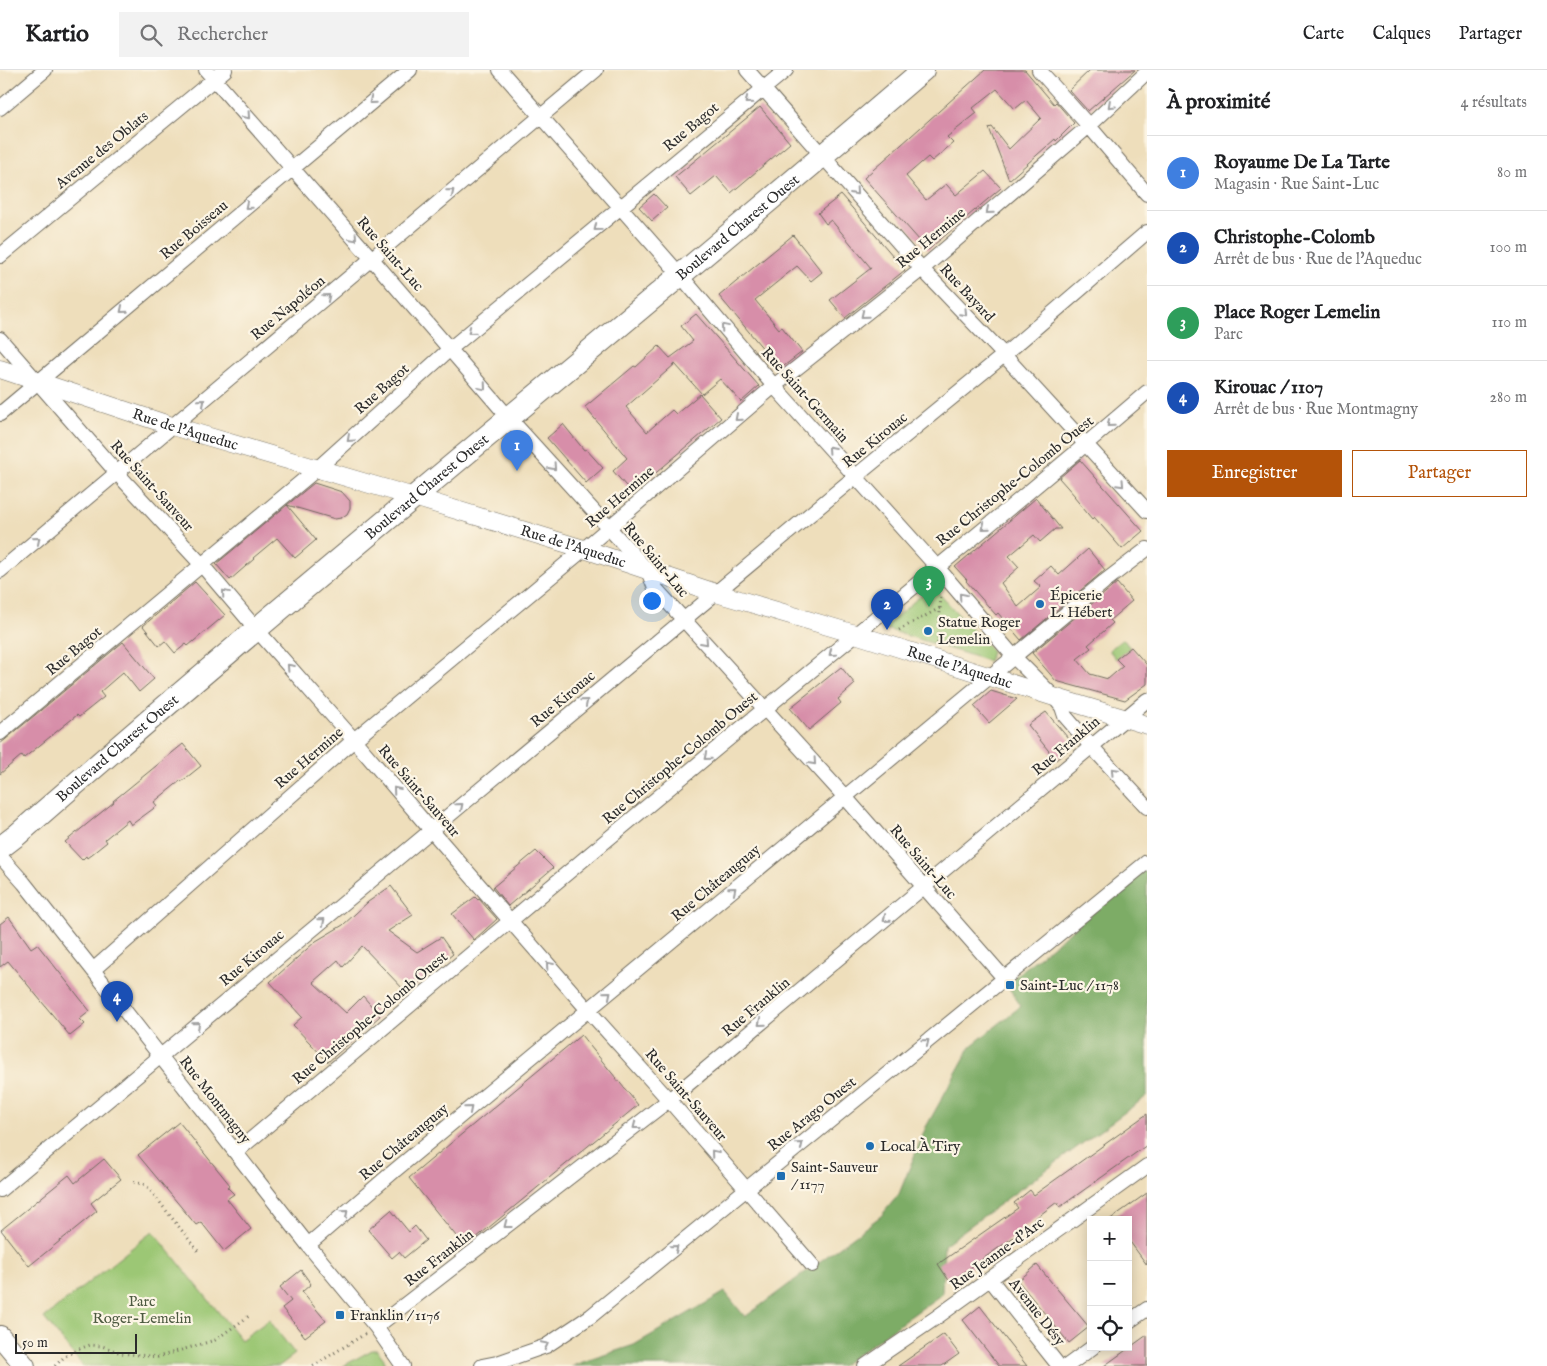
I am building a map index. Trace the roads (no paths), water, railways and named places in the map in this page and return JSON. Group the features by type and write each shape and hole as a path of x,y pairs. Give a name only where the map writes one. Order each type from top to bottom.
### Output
{"main road":[{"name":"Boulevard Charest Ouest","path":"0,848 140,727 681,276 923,70"},
{"path":"0,1336 25,1366"}],"street":[{"path":"0,108 45,70"},
{"name":"Avenue des Oblats","path":"0,256 210,75 225,70"},
{"name":"Rue Boisseau","path":"0,414 410,70"},
{"name":"Rue Saint-Germain","path":"500,70 681,276 774,386 856,476 1014,657 1054,697 1062,707 1065,716 1147,807"},
{"name":"Rue Napoléon","path":"0,571 596,70"},
{"name":"Rue Bayard","path":"747,70 922,269 1147,512"},
{"name":"Rue Bagot","path":"0,733 318,468 451,348 786,70"},
{"path":"1039,70 1147,194"},
{"name":"Rue Hermine","path":"93,970 354,740 584,550 774,386 922,269 1089,126 1147,72"},
{"name":"Rue Saint-Luc","path":"210,75 451,348 509,418 648,571 655,588 845,797 1004,978"},
{"name":"Rue Kirouac","path":"0,1190 856,476 1004,356 1147,232"},
{"name":"Rue Saint-Sauveur","path":"0,338 117,473 202,565 430,830 670,1100 812,1265"},
{"name":"Rue de l'Aqueduc","path":"0,369 172,426 414,497 716,593 1147,724"},
{"name":"Rue Christophe-Colomb Ouest","path":"236,1152 510,921 1147,392"},
{"name":"Rue Châteauguay","path":"308,1245 588,1010 1104,582 1147,549"},
{"name":"Rue Franklin","path":"376,1327 670,1100 1147,700"},
{"name":"Rue Montmagny","path":"0,856 24,883 93,970 308,1245 376,1327 403,1366"},
{"name":"Rue Arago Ouest","path":"482,1366 497,1363 546,1346 591,1316 1147,862"},
{"name":"Rue Jeanne-d'Arc","path":"865,1366 1147,1166"},
{"name":"Avenue Désy","path":"990,1279 1058,1366"},
{"path":"1132,1319 1147,1309"},
{"path":"1066,1366 1087,1351"}],"place":[{"name":"Royaume De La Tarte","path":"517,471"},
{"name":"Épicerie L. Hébert","path":"1040,604"},
{"name":"Place Roger Lemelin","path":"929,607"},
{"name":"Christophe-Colomb","path":"887,630"},
{"name":"Statue Roger Lemelin","path":"928,631"},
{"name":"Saint-Luc / 1178","path":"1010,985"},
{"name":"Kirouac / 1107","path":"117,1022"},
{"name":"Local À Tiry","path":"870,1146"},
{"name":"Saint-Sauveur / 1177","path":"781,1176"},
{"name":"Franklin / 1176","path":"340,1315"}],"park label":[{"name":"Parc Roger-Lemelin","path":"142,1310"}]}
